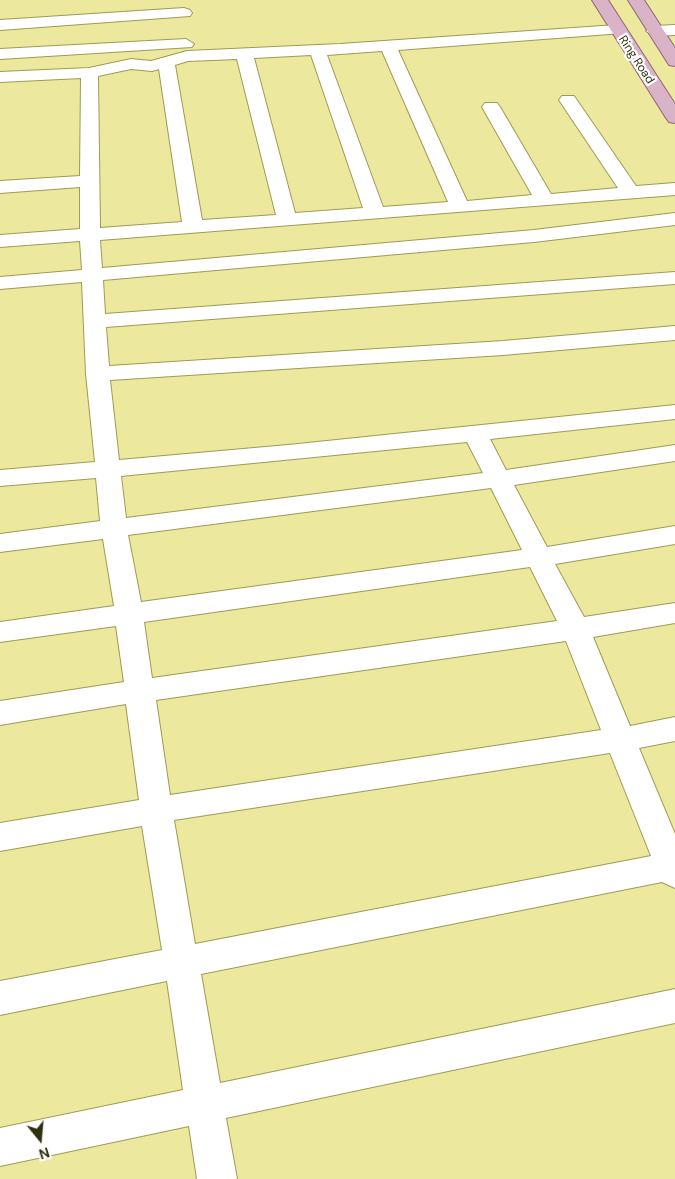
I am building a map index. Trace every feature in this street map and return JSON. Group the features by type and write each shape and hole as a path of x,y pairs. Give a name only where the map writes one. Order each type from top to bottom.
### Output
{"main road":[{"name":"Ring Road","path":"600,0 617,30 675,118"},
{"path":"636,0 654,31 675,61"}],"street":[{"path":"0,25 185,3 187,50"},
{"path":"0,54 187,50 244,53 388,46 617,30"},
{"path":"654,31 675,30"},
{"path":"388,46 460,207"},
{"path":"0,76 89,73 131,64 152,66 166,62 187,50"},
{"path":"317,50 374,213"},
{"path":"244,53 287,220"},
{"path":"166,62 193,227"},
{"path":"89,73 90,234 94,276 98,374 114,528 129,615 156,810 217,1179"},
{"path":"568,100 630,192"},
{"path":"491,107 546,200"},
{"path":"0,187 89,180"},
{"path":"0,241 675,189"},
{"path":"0,283 534,236 675,219"},
{"path":"95,320 675,278"},
{"path":"98,374 504,348 675,333"},
{"path":"0,478 675,412"},
{"path":"0,998 674,868 576,630 475,433"},
{"path":"0,543 500,479 675,453"},
{"path":"0,632 539,557 675,535"},
{"path":"0,713 138,689 576,630 675,613"},
{"path":"0,837 156,810 622,739 675,728"},
{"path":"0,1147 204,1102 675,1006"}]}
